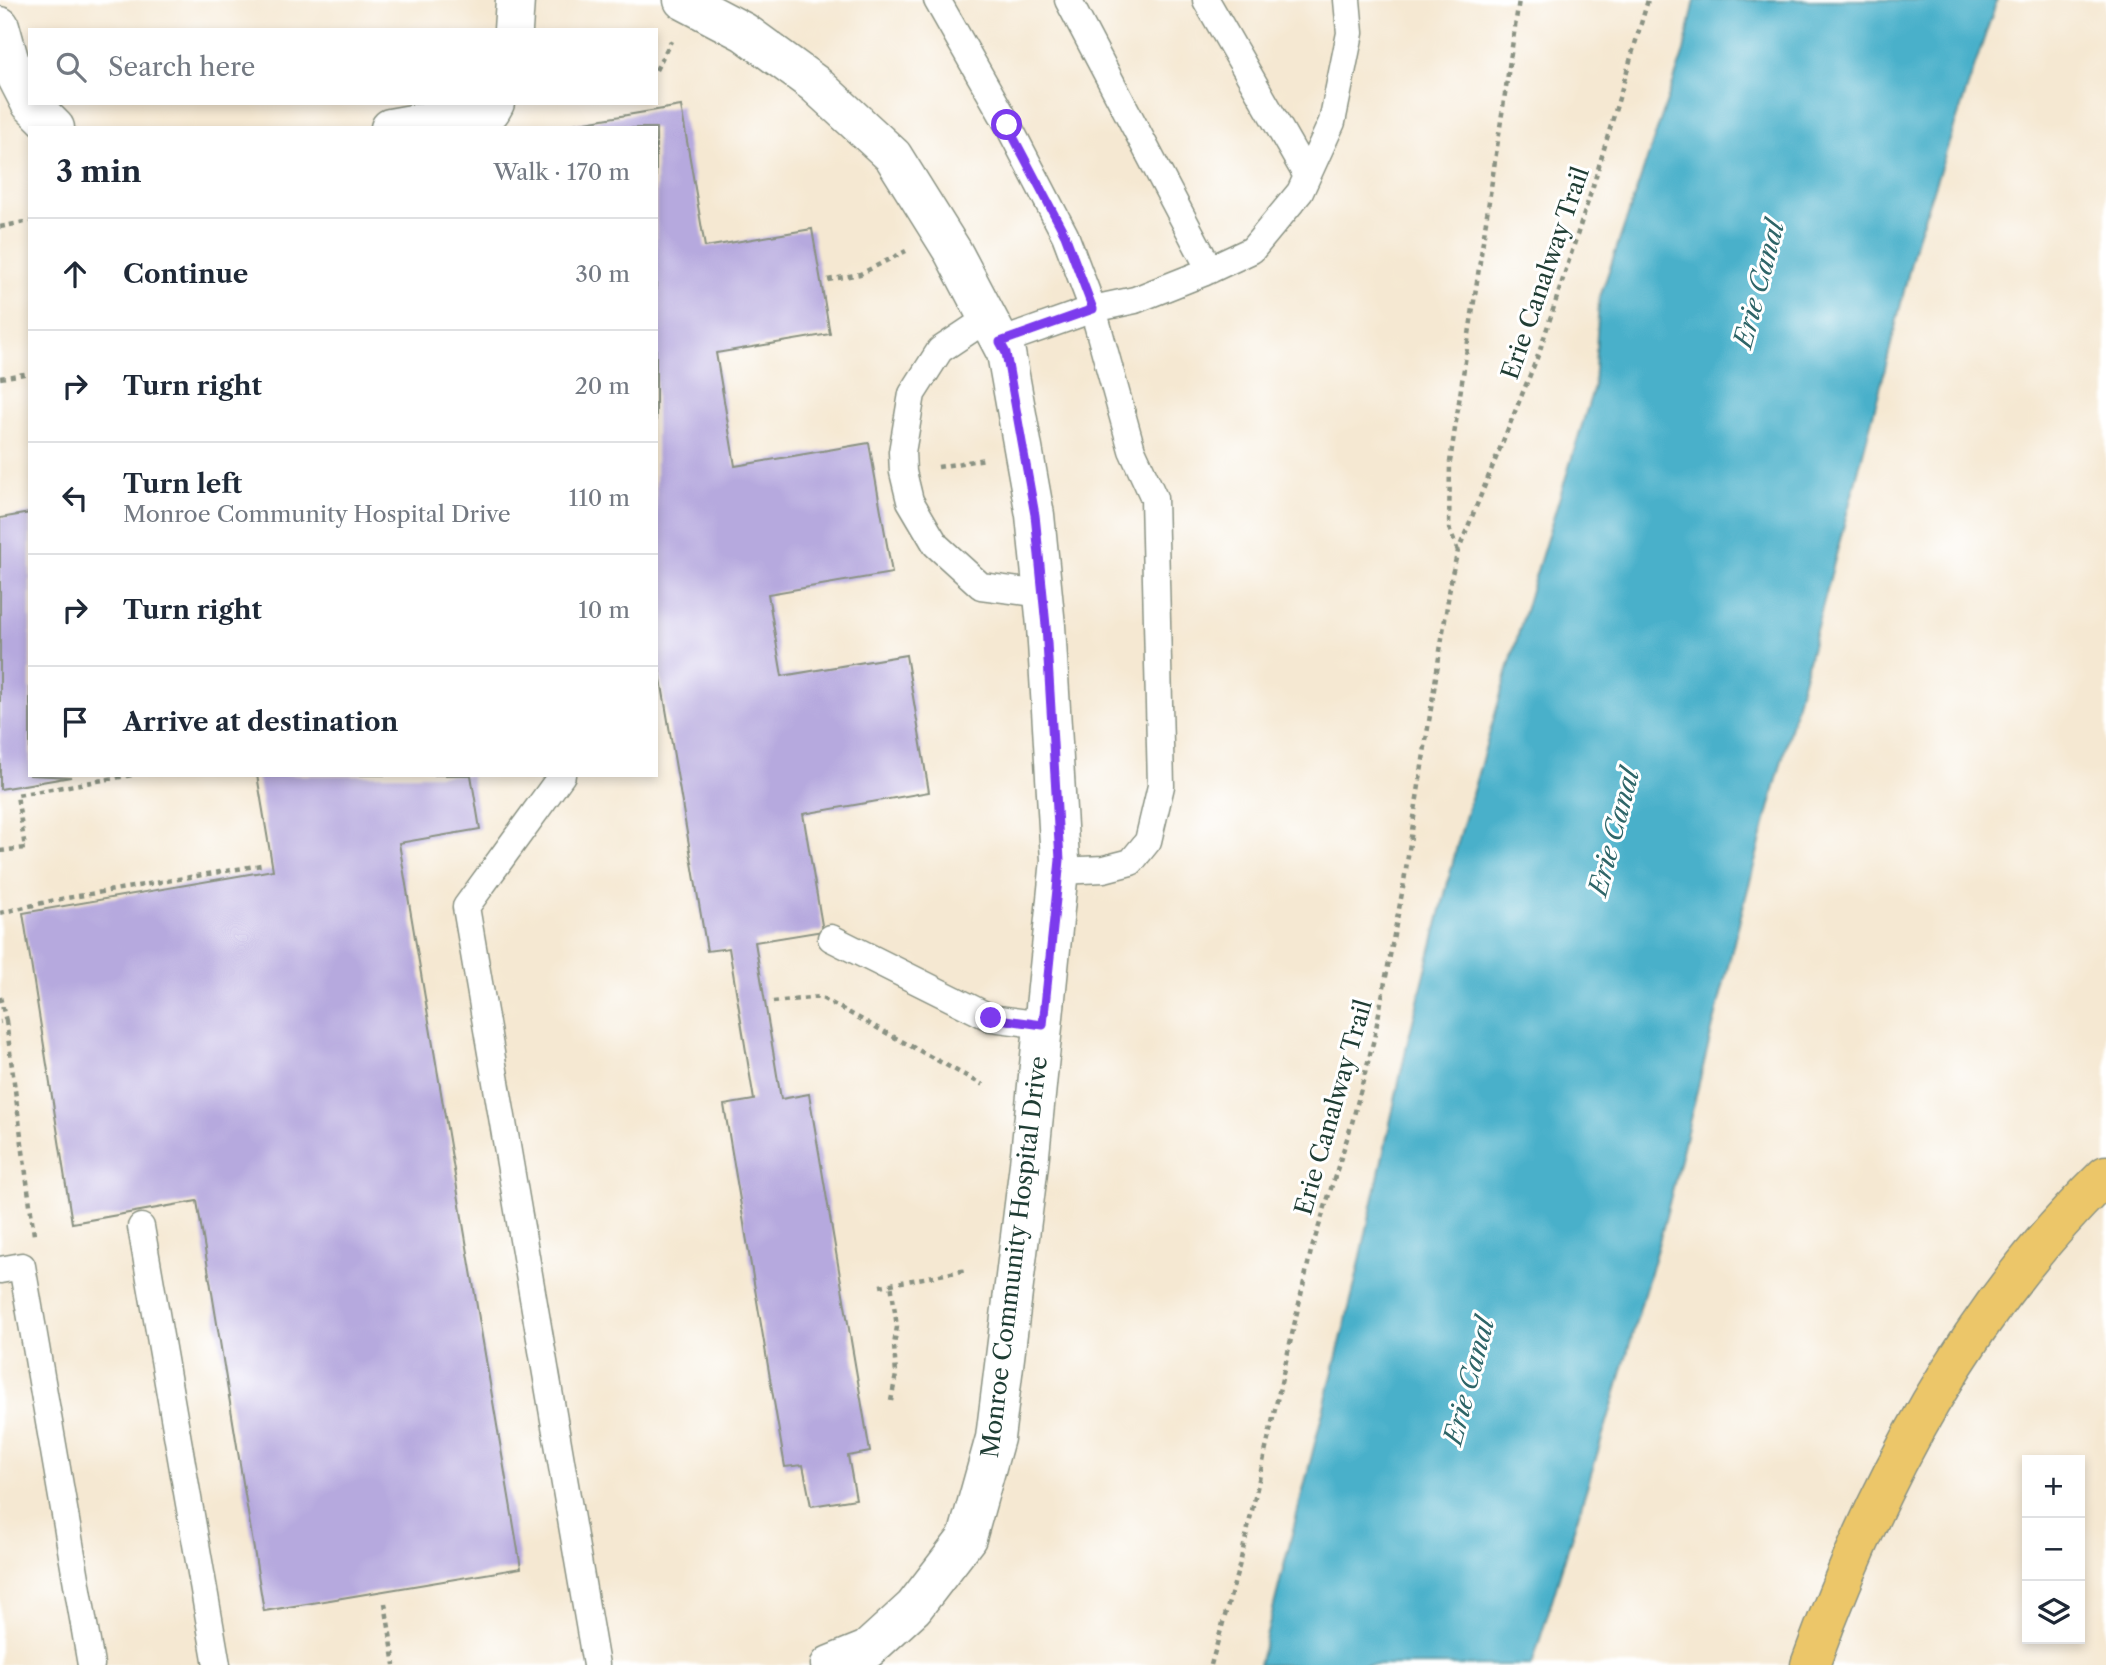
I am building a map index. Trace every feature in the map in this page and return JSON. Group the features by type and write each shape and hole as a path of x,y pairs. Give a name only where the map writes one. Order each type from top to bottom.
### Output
{"highway":[{"path":"1810,1665 1852,1558 1907,1442 1938,1388 2005,1288 2106,1175"}],"street":[{"path":"513,28 515,0"},
{"name":"Monroe Community Hospital Drive","path":"683,0 744,32 815,84 893,156 953,252 1006,353 1035,515 1043,594 1059,871 1029,1164 995,1438 967,1538 914,1607 867,1650 830,1665"},
{"path":"0,26 11,66 28,99"},
{"path":"32,105 53,126"},
{"path":"401,126 491,110 494,105"}],"lane":[{"path":"937,0 1065,235 1093,309 1132,450 1154,498 1161,786 1148,841 1130,862 1104,869 1059,871"},
{"path":"1068,0 1210,270"},
{"path":"1206,0 1307,176"},
{"path":"1043,594 981,586 936,545 910,501 903,472 902,452 912,394 940,350 994,330 1135,300 1252,250 1300,192 1332,122 1350,33 1347,0"},
{"path":"561,777 466,907 596,1665"},
{"path":"831,938 991,1018 1043,1025"},
{"path":"141,1227 217,1665"},
{"path":"11,1268 91,1665"}],"path":[{"name":"Erie Canalway Trail","path":"1458,551 1449,528 1452,450 1519,0"},
{"name":"Erie Canalway Trail","path":"1211,1665 1240,1563 1311,1251 1352,1123 1374,1039 1403,888 1446,600 1458,551 1539,353 1593,186 1648,0"},
{"path":"658,66 671,40"},
{"path":"0,226 28,222"},
{"path":"828,280 860,274 910,249"},
{"path":"0,378 28,373"},
{"path":"936,467 1024,453"},
{"path":"0,851 25,848 17,795 120,777"},
{"path":"0,913 55,900 261,865"},
{"path":"773,1002 820,997 983,1085"},
{"path":"0,998 34,1236 11,1268"},
{"path":"880,1286 967,1270"},
{"path":"891,1283 897,1327 894,1345 896,1375 891,1401"},
{"path":"385,1603 395,1665"}],"water":[{"name":"Erie Canal","path":"1695,0 1997,0 1917,238 1882,381 1735,938 1664,1224 1612,1406 1532,1665 1259,1665 1355,1284 1407,1045 1457,846 1531,590 1594,386 1599,300 1684,51"}],"building":[{"path":"681,106 705,247 812,229 830,334 716,353 735,466 869,443 892,573 768,594 782,676 906,655 929,792 803,814 823,931 755,942 781,1099 809,1094 870,1452 848,1456 856,1499 811,1506 803,1465 785,1467 724,1105 754,1100 729,948 707,951 658,662 658,126 573,124"},
{"path":"28,513 28,777 71,777 0,789 0,518"},
{"path":"257,777 471,777 480,829 399,843 521,1568 264,1611 197,1201 72,1223 23,913 273,870"}],"route":[{"path":"991,1018 1043,1025 1060,860 1046,626 1035,515 1006,353 1000,342 1093,309 1065,235 1007,125"}]}
